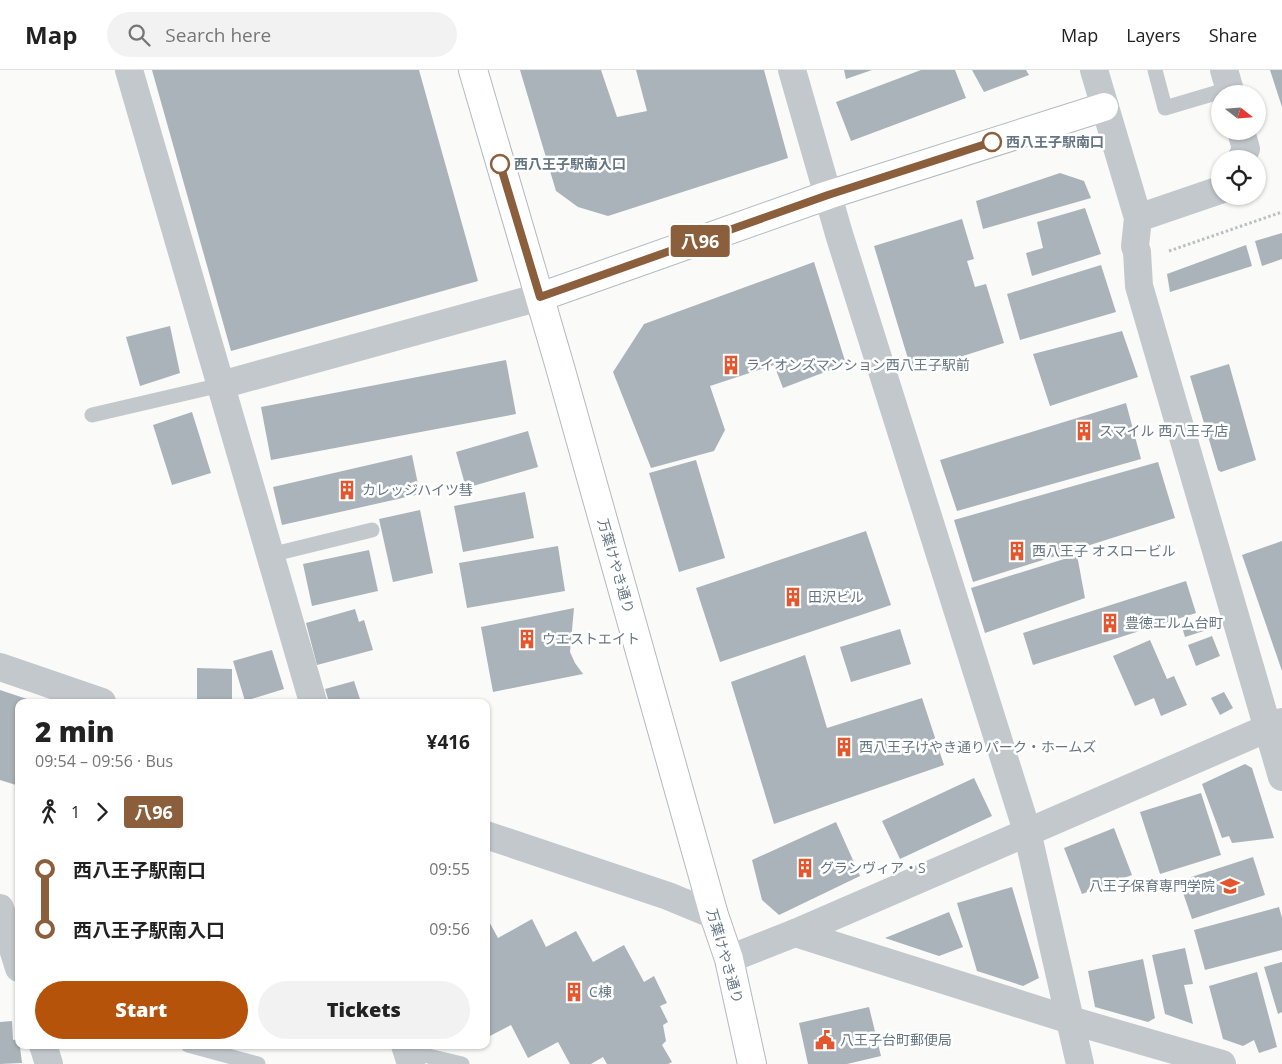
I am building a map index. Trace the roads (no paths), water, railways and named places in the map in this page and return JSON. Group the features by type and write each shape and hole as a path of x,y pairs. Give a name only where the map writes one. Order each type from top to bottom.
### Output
{"street":[{"path":"129,70 312,699"},
{"name":"万葉けやき通り","path":"472,70 540,297 714,915 729,959 752,1064"},
{"path":"792,70 840,234 1027,831 1080,1064"},
{"path":"1094,70 1138,218 1135,246 1138,252 1139,286 1275,725 1282,777"},
{"path":"221,385 540,297 828,195 1104,107"},
{"path":"1138,218 1211,193"},
{"path":"0,667 93,699"},
{"path":"729,959 795,933 1275,725"},
{"path":"490,836 668,896 714,915"},
{"path":"0,909 15,956"},
{"path":"795,933 1070,1020 1222,1064"},
{"path":"44,1049 49,1064"}],"lane":[{"path":"1155,70 1165,108 1228,84"},
{"path":"92,415 221,385"},
{"path":"270,555 372,530"},
{"path":"0,909 15,913"},
{"path":"203,1049 258,1064"},
{"path":"408,1053 462,1064"}],"place":[{"name":"西八王子駅南口","path":"992,142"},
{"name":"西八王子駅南入口","path":"500,164"},
{"name":"ライオンズマンション西八王子駅前","path":"731,365"},
{"name":"スマイル 西八王子店","path":"1084,431"},
{"name":"カレッジハイツ彗","path":"347,490"},
{"name":"西八王子 オスロービル","path":"1017,551"},
{"name":"田沢ビル","path":"793,597"},
{"name":"豊徳エルム台町","path":"1110,623"},
{"name":"ウエストエイト","path":"527,639"},
{"name":"西八王子けやき通りパーク・ホームズ","path":"844,747"},
{"name":"グランヴィア・S","path":"805,868"},
{"name":"八王子保育専門学院","path":"1230,886"},
{"name":"C棟","path":"574,992"},
{"name":"八王子台町郵便局","path":"825,1040"}]}
